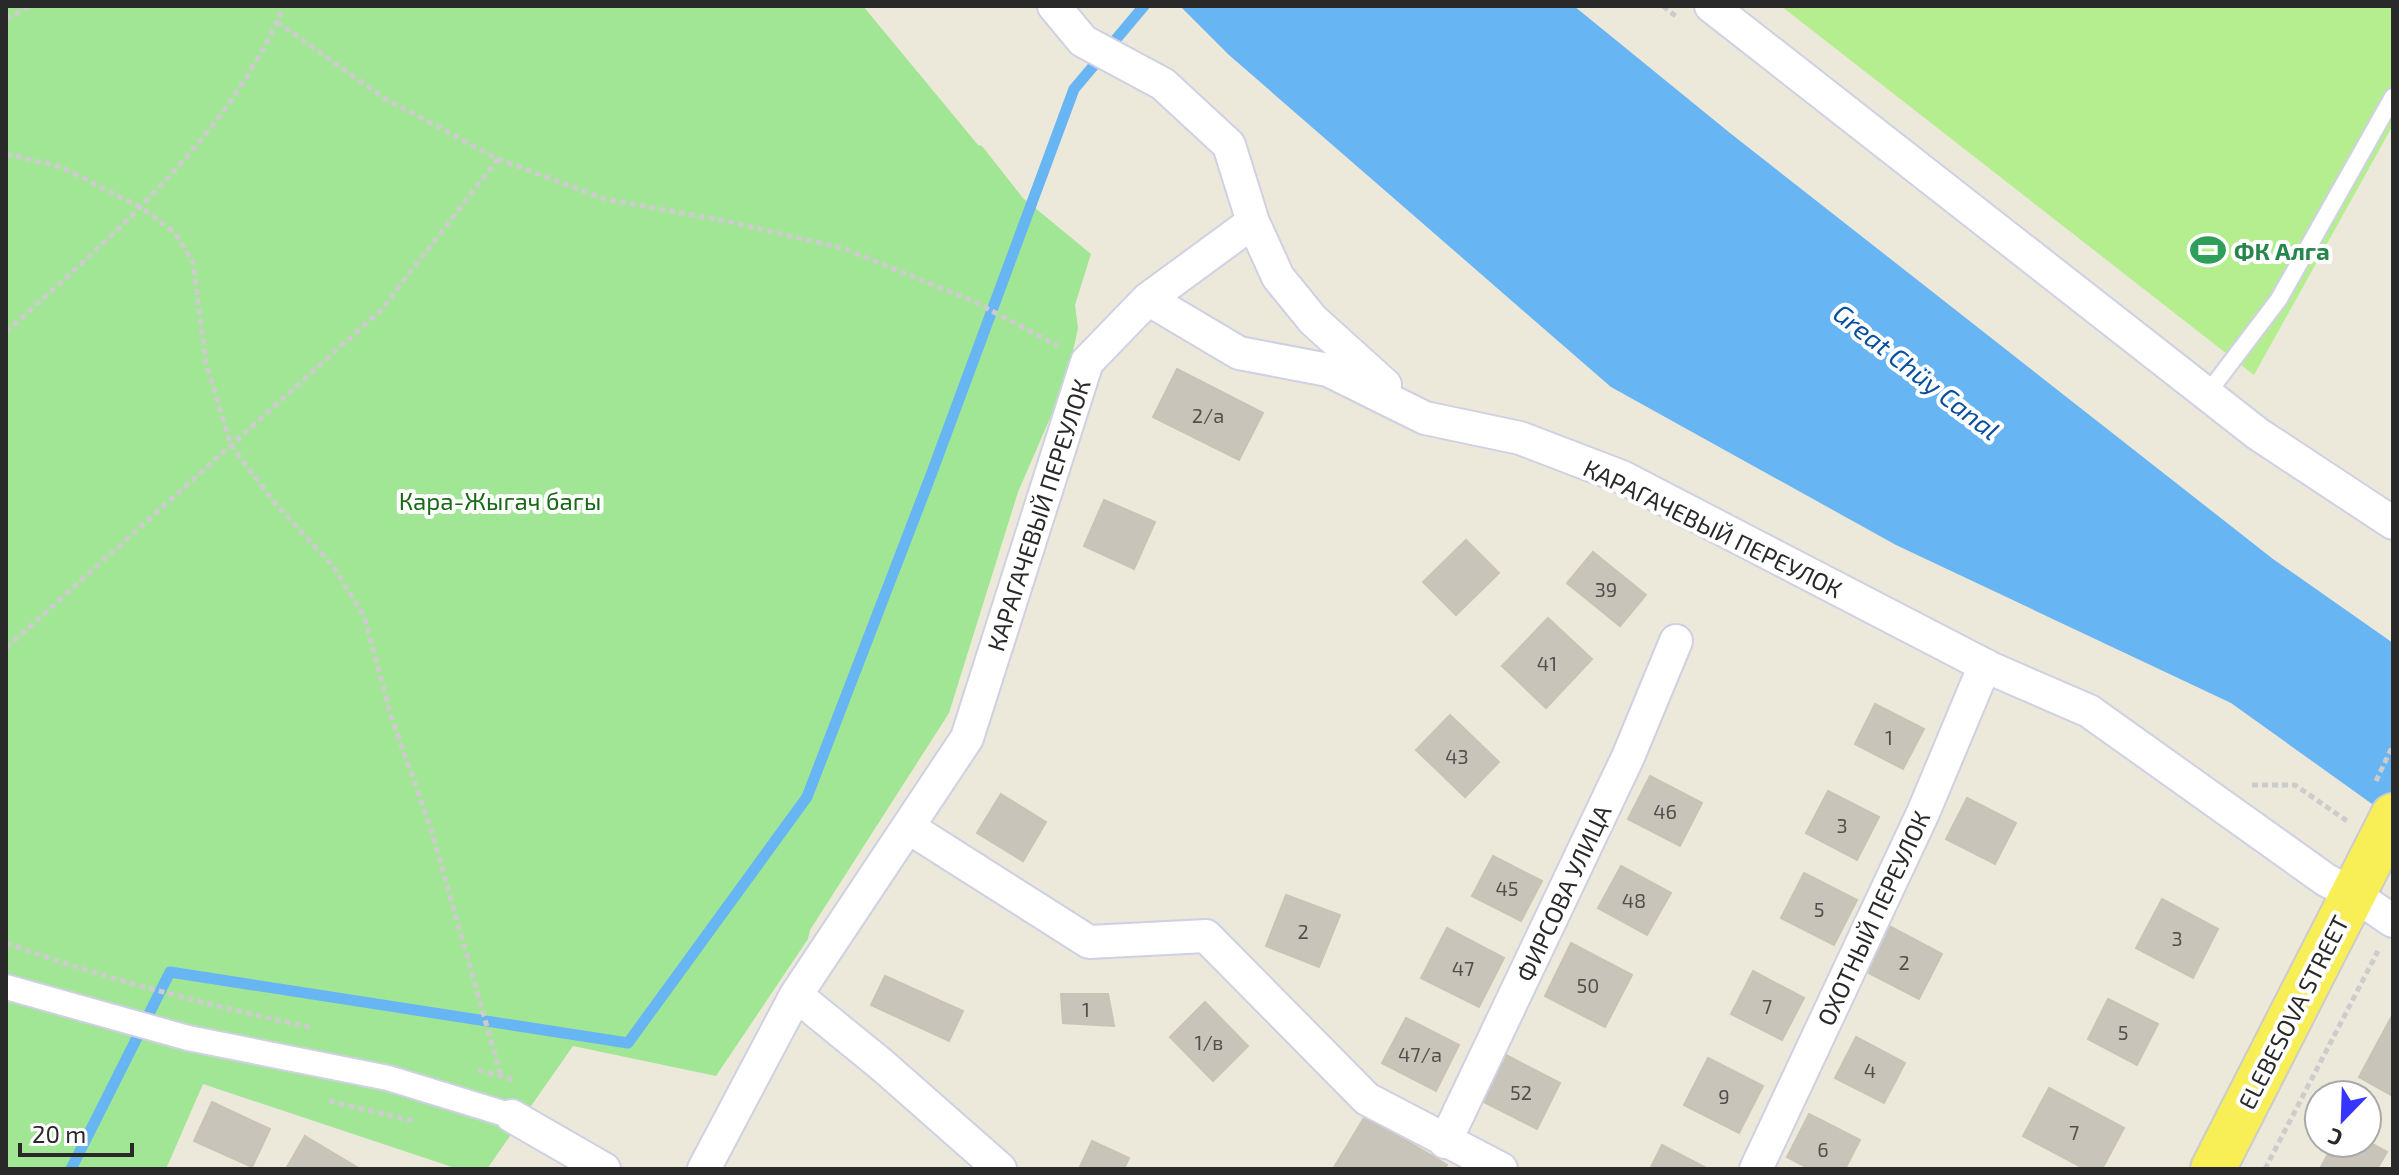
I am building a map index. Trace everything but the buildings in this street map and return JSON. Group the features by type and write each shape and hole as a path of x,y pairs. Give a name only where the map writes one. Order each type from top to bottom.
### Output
{"main road":[{"name":"ELEBESOVA STREET","path":"2213,1169 2353,894 2374,832"}],"street":[{"path":"1054,6 1083,41 1163,84 1229,145 1253,222 1278,277 1313,320 1425,418"},
{"path":"1711,6 2258,434 2393,523"},
{"path":"1148,299 1253,222"},
{"name":"КАРАГАЧЕВЫЙ ПЕРЕУЛОК","path":"704,1169 796,995 967,738 1087,362 1148,299 1239,353 1328,370 1425,418 1520,438 1622,477 1985,665 2089,711 2326,880 2353,894 2386,935"},
{"name":"ФИРСОВА УЛИЦА","path":"1445,1142 1628,757 1676,641"},
{"name":"ОХОТНЫЙ ПЕРЕУЛОК","path":"1756,1169 1923,813 1985,665"},
{"path":"908,827 1089,942 1206,936 1367,1099 1501,1169"},
{"path":"6,987 188,1038 388,1078 512,1116 604,1169"},
{"path":"796,995 882,1065 1000,1169"}],"lane":[{"path":"2207,394 2279,299 2393,97"}],"path":[{"path":"6,19 30,6"},
{"path":"6,332 142,208 189,156 238,88 284,6"},
{"path":"277,22 384,98 498,159 605,199 731,222 845,249 973,301 1087,362"},
{"path":"6,154 61,167 142,208 175,233 193,262 206,363 231,445 274,502 333,566 364,616 391,716 431,829 501,1076"},
{"path":"6,648 381,310 498,159"},
{"path":"2295,785 2374,832"},
{"path":"2265,1169 2386,935"},
{"path":"6,943 79,970 196,1002 328,1031"},
{"path":"472,1068 516,1080"}],"green space":[{"name":"Кара-Жыгач багы","path":"6,6 863,6 1023,198 1091,254 1075,305 1078,328 1067,379 1018,492 949,713 810,930 808,939 716,1076 573,1046 487,1169 458,1169 203,1084 166,1169 6,1169"},
{"name":"ФК Алга","path":"1781,6 2393,6 2393,125 2254,375"}],"water":[{"name":"Great Chüy Canal","path":"1180,6 1574,6 1730,133 2273,559 2393,643 2393,819 2231,703 1896,545 1611,387 1229,55"}],"waterway":[{"path":"71,1169 170,972 628,1043 807,797 931,475 1074,89 1144,6"}],"place":[{"name":"ФК Алга","path":"2208,250"}]}
